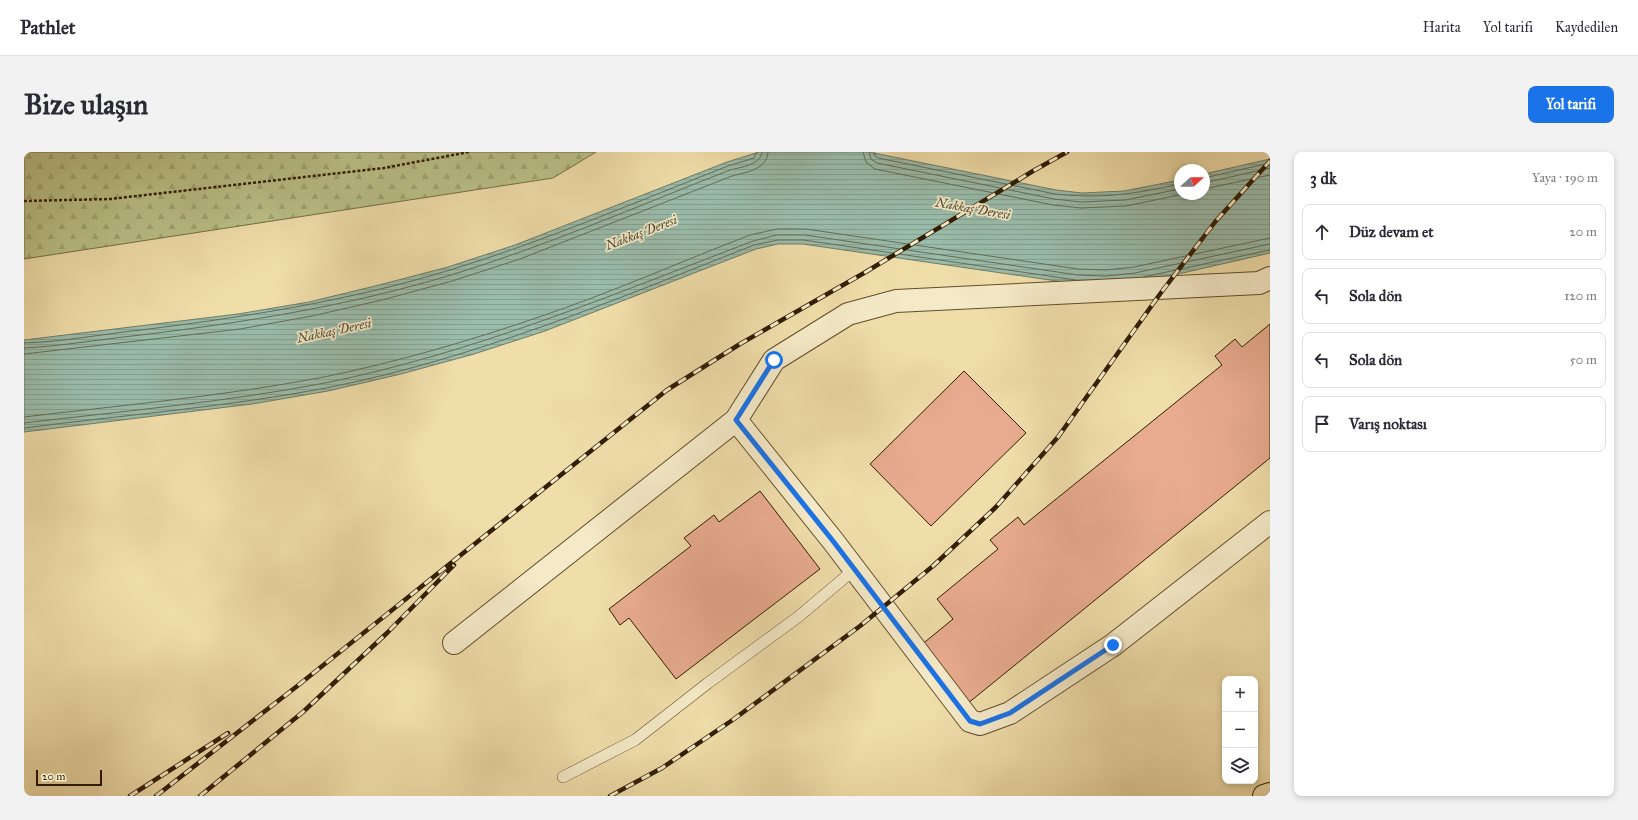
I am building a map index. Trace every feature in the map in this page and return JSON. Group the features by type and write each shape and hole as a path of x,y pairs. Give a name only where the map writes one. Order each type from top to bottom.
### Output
{"main road":[{"path":"1264,796 1270,794"}],"street":[{"path":"454,643 736,420 774,360 848,314 896,301 1259,283 1270,278"},
{"path":"736,420 854,569 970,721 980,724 1010,713 1113,645 1270,522"}],"lane":[{"path":"563,777 635,740 708,682 798,617 854,569"}],"path":[{"path":"24,201 118,198 384,168 469,152"}],"green space":[{"path":"24,152 596,152 553,178 24,259"}],"water":[{"name":"Nakkaş Deresi","path":"759,152 869,152 1056,190 1082,193 1124,191 1174,181 1174,200 1210,200 1210,173 1270,159 1270,253 1165,277 1077,284 803,244 778,244 756,249 545,331 474,354 401,374 328,391 252,404 24,432 24,340 238,314 309,302 379,285 448,267 515,245 727,162"}],"building":[{"path":"1270,324 1270,458 967,704 920,646 953,619 937,599 998,549 990,540 1018,517 1024,525 1222,365 1215,356 1235,339 1242,347"},
{"path":"964,371 1026,433 931,526 870,464"},
{"path":"760,491 820,569 676,679 629,618 620,625 609,609 691,546 684,538 714,515 719,522"}],"railway":[{"path":"156,796 296,687 667,390 740,344 864,273 1067,152"},
{"path":"610,796 662,768 734,719 860,626 933,566 996,507 1058,437 1160,294 1215,222 1270,161"},
{"path":"200,796 303,712 387,633 454,565"},
{"path":"130,796 228,733"}],"route":[{"path":"774,360 736,420 833,541 970,721 980,724 1010,713 1113,645"}]}
